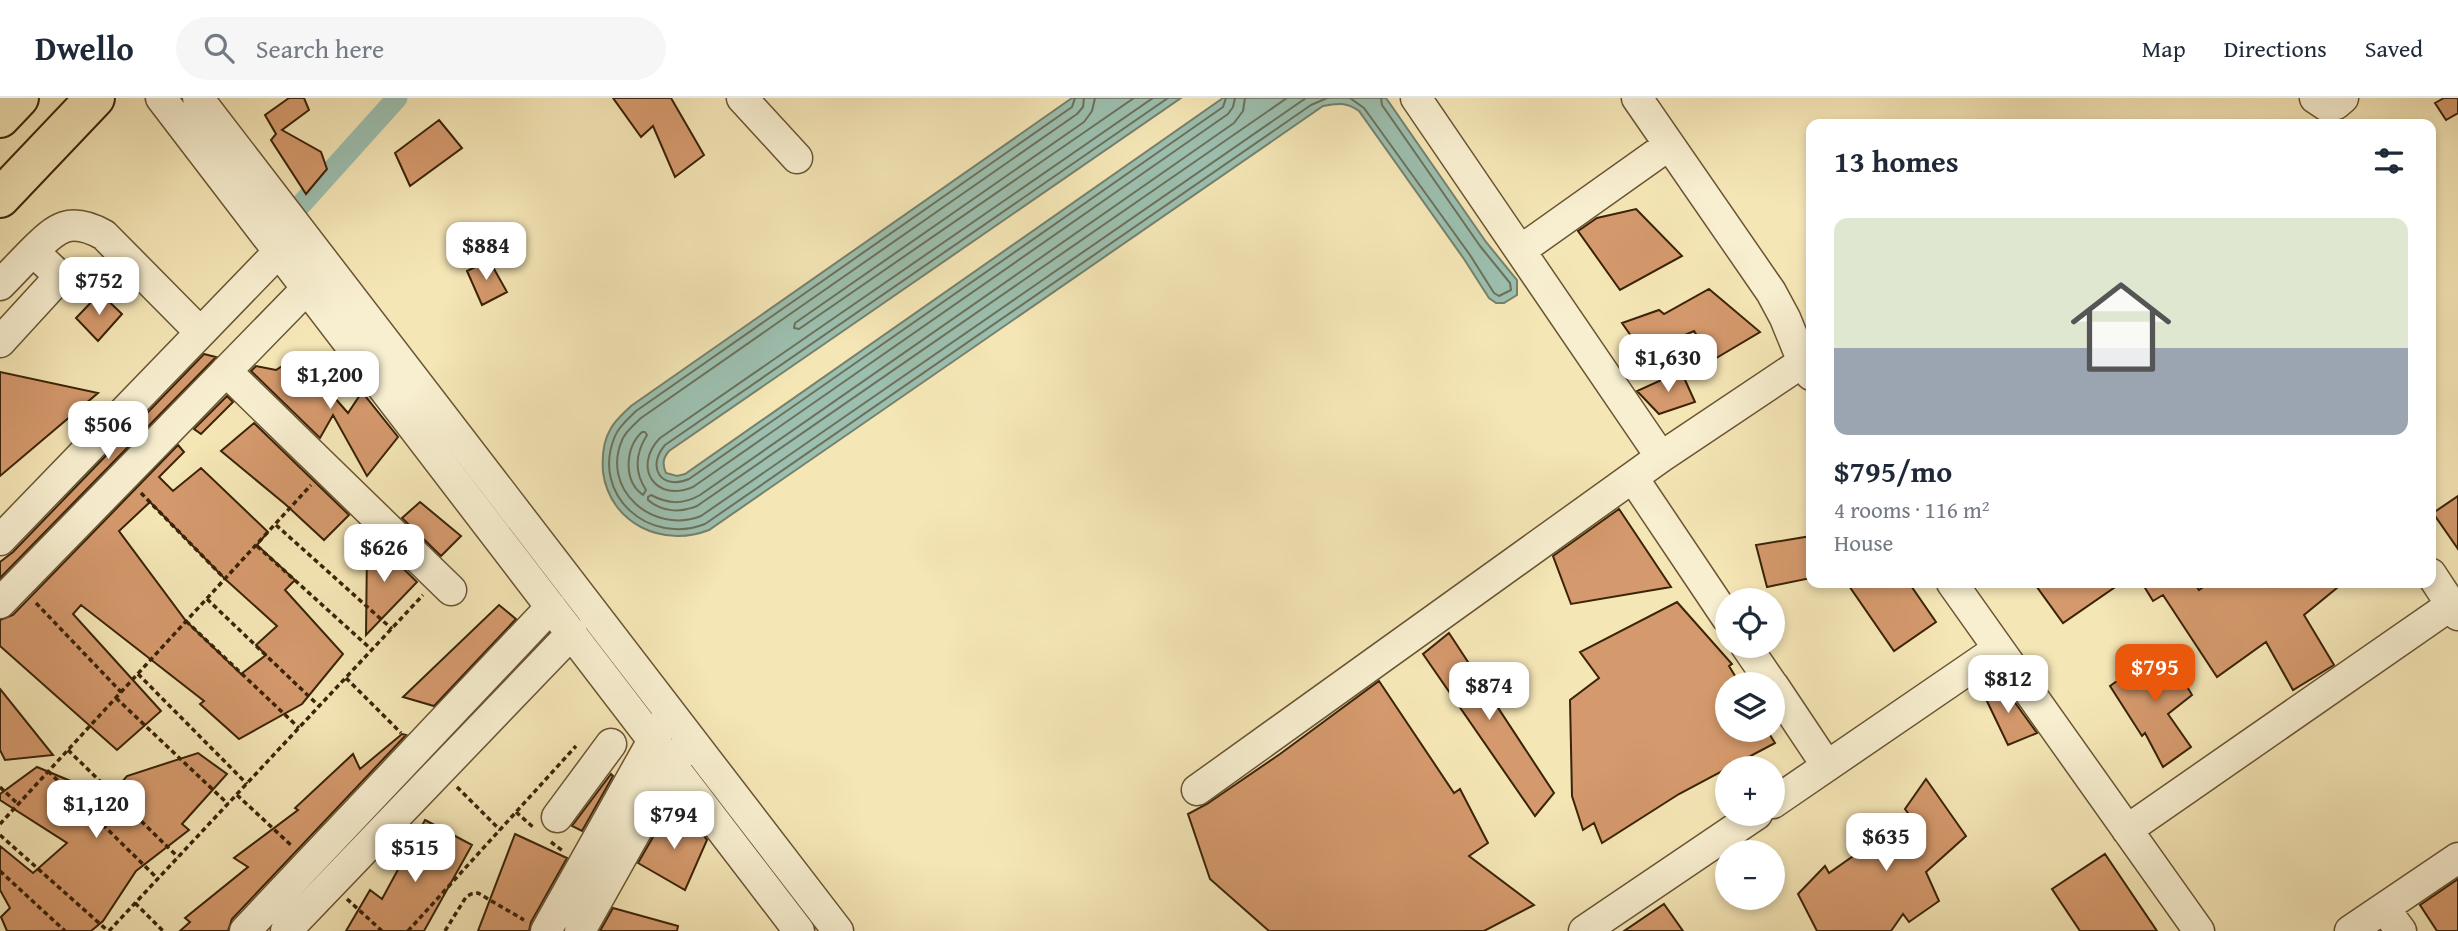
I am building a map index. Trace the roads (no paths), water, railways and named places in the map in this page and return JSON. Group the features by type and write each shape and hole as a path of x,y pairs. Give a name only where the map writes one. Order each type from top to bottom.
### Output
{"highway":[{"path":"0,118 19,98"},
{"path":"0,198 95,98"}],"street":[{"path":"161,98 279,252 317,278 670,710 838,931"},
{"path":"198,98 300,230 317,278 551,607 799,931"},
{"path":"742,98 797,158"},
{"path":"1416,98 1661,457"},
{"path":"1637,98 1771,292 1806,366"},
{"path":"2315,98 2327,106 2336,104 2343,98"},
{"path":"1521,250 1669,145"},
{"path":"0,285 53,230 70,225 88,226 104,235 200,332"},
{"path":"0,540 300,230"},
{"path":"0,342 55,282 53,270 33,251"},
{"path":"9,594 317,278"},
{"path":"1198,790 1661,457 1806,369"},
{"path":"226,371 445,584"},
{"path":"1633,478 1715,600"},
{"path":"2127,830 2455,610 2436,582"},
{"path":"1955,588 2199,931"},
{"path":"246,931 551,607"},
{"path":"286,931 572,633"},
{"path":"1785,795 1998,649"},
{"path":"1785,704 1827,766"},
{"path":"539,928 612,814 670,710"},
{"path":"580,931 689,736"},
{"path":"557,817 611,744"},
{"path":"582,784 612,814"},
{"path":"1584,931 1739,826"},
{"path":"2350,931 2392,919 2458,858"}],"water":[{"path":"1072,98 1181,98 669,451 664,461 666,473 677,476 685,474 1223,98 1386,98 1486,242 1517,280 1517,295 1504,303 1496,303 1489,298 1359,111 1342,104 1323,106 709,530 674,536 641,527 627,518 616,506 608,490 603,461 606,440 612,426 631,406"}],"waterway":[{"path":"280,228 397,98"},
{"path":"48,539 134,416"}]}
